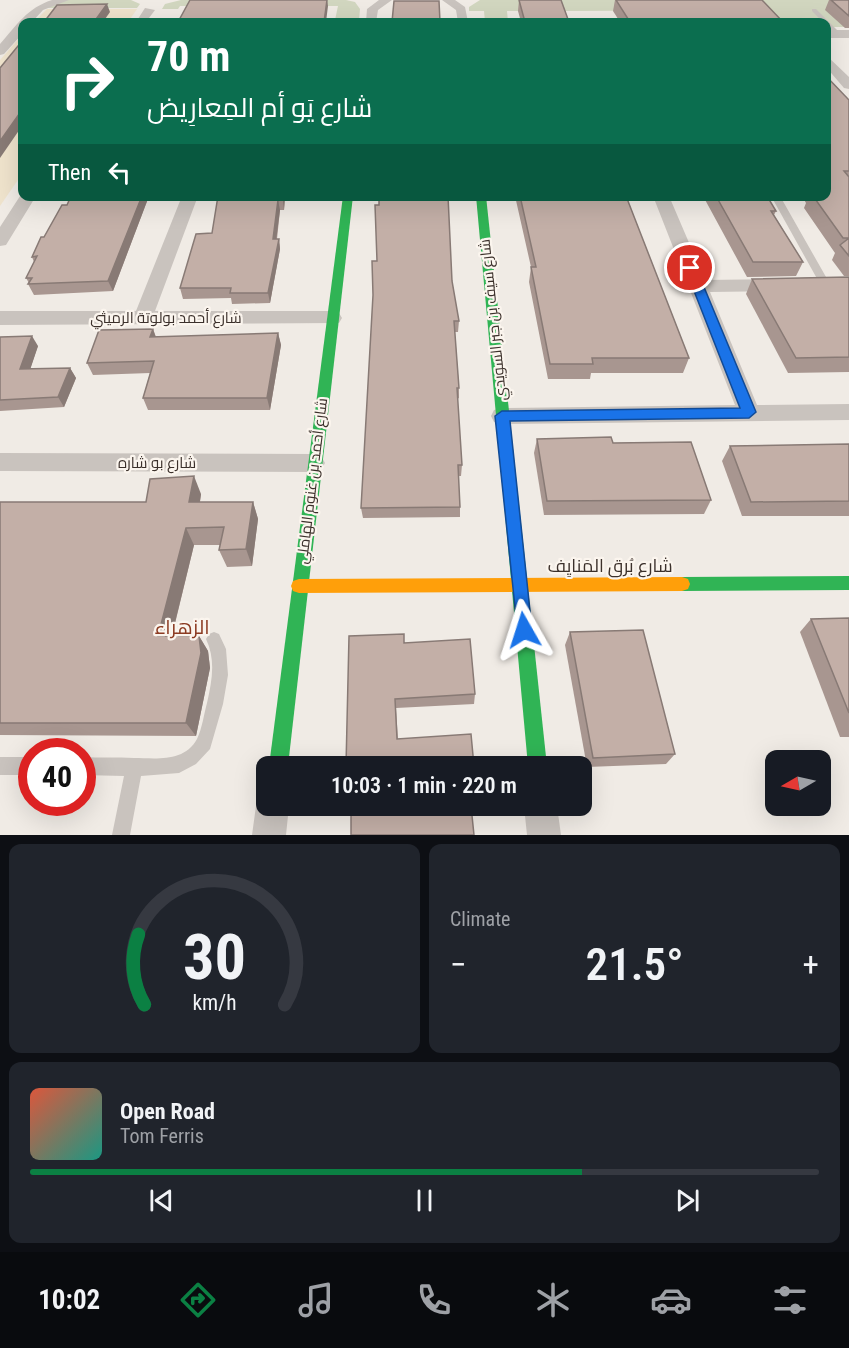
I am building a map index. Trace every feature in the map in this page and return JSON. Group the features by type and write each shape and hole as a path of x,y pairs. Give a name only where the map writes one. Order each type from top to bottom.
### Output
{"street":[{"path":"30,0 39,8"},
{"path":"30,18 39,8 63,0"},
{"path":"372,18 373,9 386,0"},
{"path":"448,0 461,9 462,18"},
{"path":"461,9 471,0"},
{"path":"362,2 373,9"},
{"path":"144,18 149,10"},
{"path":"0,51 18,31"},
{"path":"831,65 849,86"},
{"path":"831,87 849,86"},
{"path":"0,241 25,201"},
{"path":"143,318 188,201"},
{"name":"شارع أحمد بن غنوم الهاملي","path":"279,756 313,463 347,201"},
{"name":"شارع سيف بن جبر السويدي","path":"481,201 537,756"},
{"path":"663,201 749,412"},
{"path":"698,286 833,284"},
{"name":"شارع أحمد بولوتة الرميثي","path":"0,318 332,318"},
{"path":"502,416 849,412"},
{"name":"شارع بو شاره","path":"0,462 313,463"},
{"name":"شارع بُرق المَنايِف","path":"299,586 849,583"},
{"path":"270,835 272,816"},
{"path":"543,816 544,835"}],"lane":[{"path":"814,10 822,18"},
{"path":"778,201 833,284"},
{"path":"96,766 179,764 197,752 204,743 222,662 219,646 214,639"},
{"path":"0,766 18,766"},
{"path":"121,835 134,766"}],"green space":[{"path":"63,0 131,0 140,4 137,8 44,8"},
{"path":"181,0 346,0 355,2 360,9 359,18 335,18 338,6 180,6 178,9 162,9 165,4"},
{"path":"480,0 849,0 849,27 831,27 831,18 764,18 757,10 565,11 567,18 562,18 552,11 507,11 508,18 485,18 484,11 469,11 469,7"}],"sand":[{"path":"47,9 137,9 131,18 38,18"},
{"path":"18,40 18,180 0,206 0,60"}],"building":[{"path":"190,0 327,0 325,18 180,18"},
{"path":"519,0 561,0 568,18 524,18"},
{"path":"616,0 762,0 779,18 627,18"},
{"path":"831,0 849,0 849,16"},
{"path":"394,1 439,1 440,18 392,18"},
{"path":"107,4 97,18 47,18 57,5"},
{"path":"18,46 18,116 0,141 0,68"},
{"path":"831,81 849,100 849,171 844,171 849,177 849,238 843,238 817,201 831,201"},
{"path":"69,201 140,201 108,281 28,284 32,278 26,278 37,256 32,257 41,237 44,237 62,205 67,205"},
{"path":"217,201 278,201 273,239 279,239 268,293 230,293 231,288 180,288 196,234 212,233"},
{"path":"379,201 448,201 452,281 459,321 454,321 462,465 458,465 460,507 361,508 373,295 372,261 377,261 375,205 379,205"},
{"path":"521,201 628,201 689,358 592,358 593,364 550,364 531,267 536,267"},
{"path":"719,201 770,201 776,211 771,211 803,262 753,262"},
{"path":"849,238 849,256 840,245"},
{"path":"849,277 849,357 796,358 752,279"},
{"path":"153,329 150,337 278,333 267,398 143,398 154,361 87,363 99,330"},
{"path":"32,336 20,369 70,368 58,397 0,400 0,337"},
{"path":"611,437 613,443 691,442 711,500 547,501 537,439"},
{"path":"849,444 849,501 751,502 730,446"},
{"path":"194,476 189,502 253,502 246,549 219,550 224,527 186,528 158,636 199,636 201,653 186,723 0,723 0,502 146,502 150,479"},
{"path":"849,618 849,713 811,619"},
{"path":"643,630 675,754 593,758 570,632"},
{"path":"404,634 404,643 470,639 475,694 395,699 397,739 471,734 473,756 346,756 349,636"},
{"path":"351,816 472,816 474,835 351,835"}],"traffic: fast":[{"path":"279,756 347,201"},
{"path":"482,201 537,756"},
{"path":"682,584 849,583"}],"traffic: slow":[{"path":"299,586 682,584"}],"district":[{"name":"الزهراء","path":"182,627"}],"route":[{"path":"524,630 502,416 749,412 690,268"}]}
